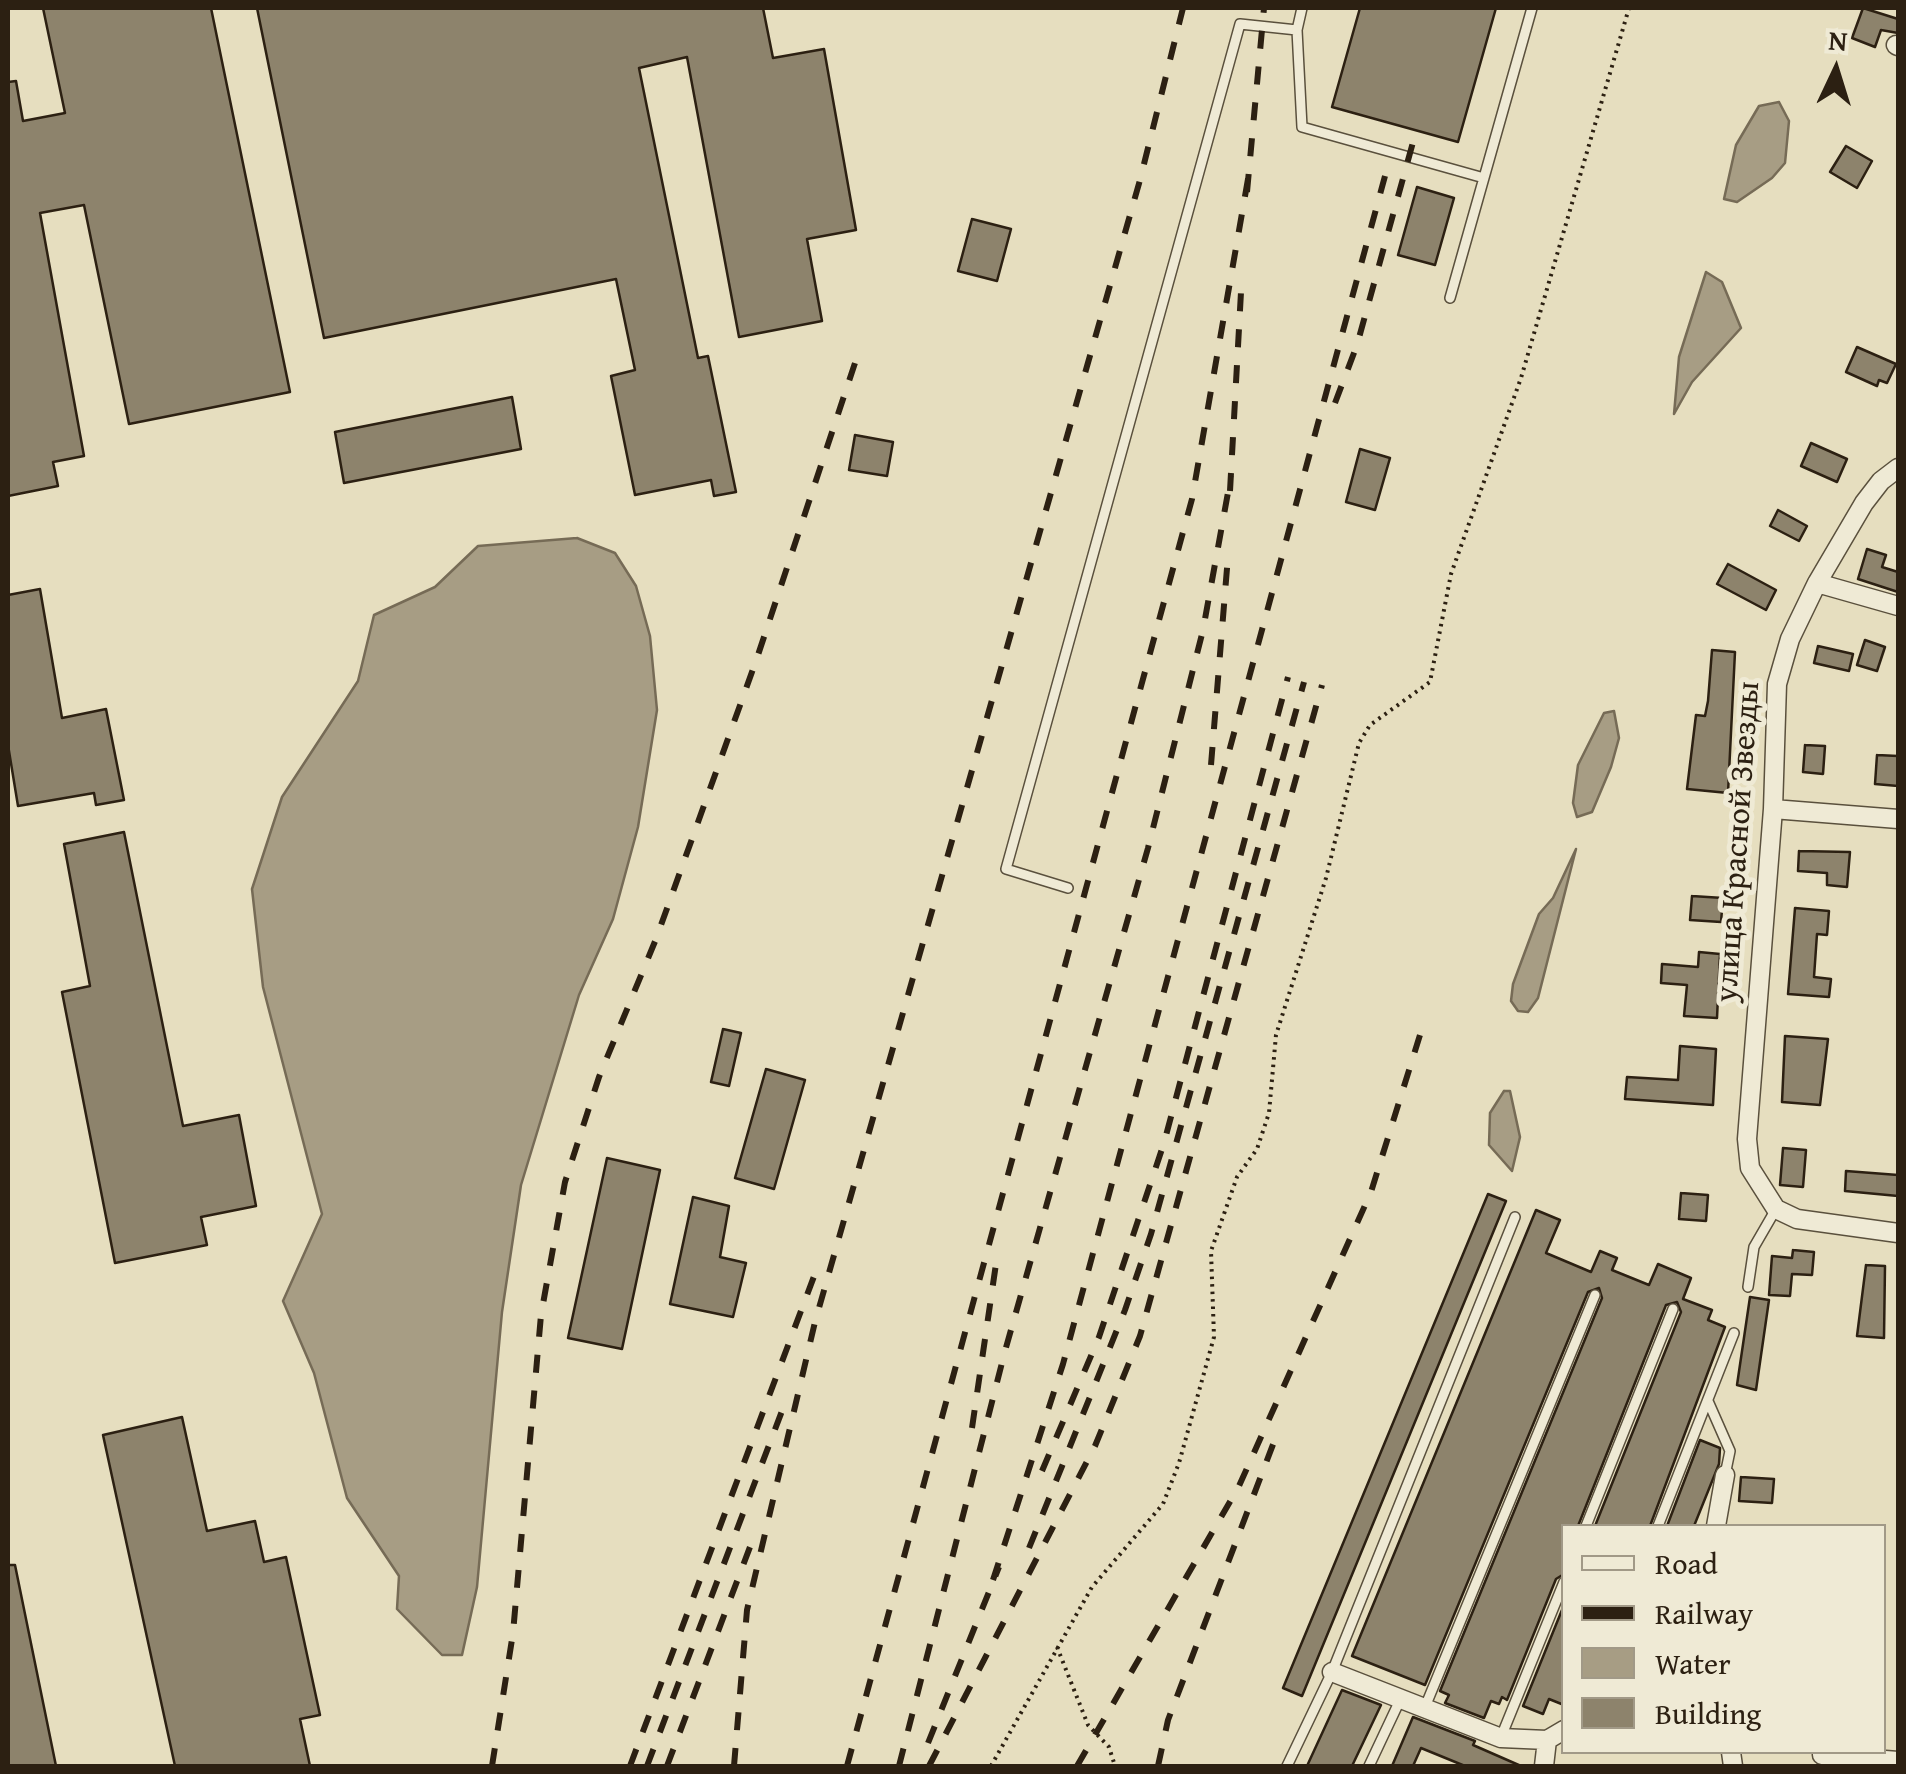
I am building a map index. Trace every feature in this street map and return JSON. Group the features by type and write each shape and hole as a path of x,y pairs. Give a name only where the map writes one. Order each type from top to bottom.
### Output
{"street":[{"name":"улица Красной Звезды","path":"1776,1209 1750,1168 1747,1140 1772,810 1777,684 1790,639 1817,582 1864,503 1898,468"},
{"path":"1817,582 1898,606"},
{"path":"1772,810 1898,818"},
{"path":"1776,1209 1797,1219 1898,1233"},
{"path":"1716,1524 1724,1475"},
{"path":"1332,1672 1501,1738 1555,1735 1544,1766"},
{"path":"1822,1755 1898,1761"}],"lane":[{"path":"1302,8 1297,30 1302,127 1484,178"},
{"path":"1450,298 1532,8"},
{"path":"1068,888 1006,869 1240,24 1297,30"},
{"path":"1748,1287 1754,1247 1776,1209"},
{"path":"1287,1766 1332,1672 1515,1217"},
{"path":"1425,1707 1595,1295"},
{"path":"1587,1524 1673,1309"},
{"path":"1659,1524 1734,1333"},
{"path":"1708,1401 1730,1451 1724,1475"},
{"path":"1501,1738 1561,1589"},
{"path":"1368,1766 1401,1698"}],"path":[{"path":"991,1766 1092,1587 1163,1504 1179,1463 1214,1337 1211,1251 1238,1177 1258,1148 1270,1113 1276,1035 1326,878 1359,743 1370,725 1430,682 1451,574 1520,378 1629,8"},
{"path":"1057,1647 1088,1726 1109,1747 1115,1766"}],"water":[{"path":"1779,102 1789,121 1785,163 1772,178 1737,202 1724,199 1736,145 1759,106"},
{"path":"1706,272 1722,282 1741,328 1692,382 1674,414 1679,357"},
{"path":"577,538 615,553 636,586 650,636 657,710 638,827 613,919 579,995 521,1185 502,1312 477,1587 462,1655 442,1655 397,1609 399,1576 347,1498 314,1373 283,1301 322,1214 263,987 252,889 282,797 358,681 374,615 435,587 478,546"},
{"path":"1614,711 1619,738 1611,767 1592,812 1577,817 1573,803 1578,765 1604,713"},
{"path":"1576,849 1538,998 1528,1012 1518,1011 1511,1001 1513,984 1539,914 1553,898"},
{"path":"1504,1091 1510,1091 1520,1137 1512,1171 1489,1145 1490,1113"}],"building":[{"path":"43,8 211,8 290,392 129,424 84,205 40,213 84,456 53,462 58,486 8,496 8,82 16,81 23,121 65,113"},
{"path":"257,8 763,8 773,58 824,49 856,230 807,239 822,321 739,337 687,57 639,68 698,358 708,356 736,492 714,496 711,480 635,495 611,376 635,370 616,279 324,338"},
{"path":"1360,8 1496,8 1458,142 1332,107"},
{"path":"1863,8 1898,19 1898,33 1881,30 1875,47 1852,38"},
{"path":"1846,146 1872,161 1857,188 1830,172"},
{"path":"1417,187 1454,198 1435,265 1398,255"},
{"path":"972,219 1011,229 997,281 958,271"},
{"path":"1857,347 1896,364 1887,383 1879,380 1877,386 1846,372"},
{"path":"512,397 521,449 344,483 335,432"},
{"path":"855,435 893,442 887,476 849,470"},
{"path":"1811,443 1847,459 1837,482 1801,466"},
{"path":"1360,449 1390,458 1375,510 1346,502"},
{"path":"1778,510 1807,526 1799,541 1770,526"},
{"path":"1867,549 1886,555 1882,567 1898,572 1898,592 1858,579"},
{"path":"1728,564 1776,590 1766,610 1717,584"},
{"path":"40,589 62,718 106,709 124,800 96,805 94,793 18,806 8,745 8,595"},
{"path":"1865,640 1885,647 1877,671 1857,665"},
{"path":"1818,646 1853,654 1849,671 1814,663"},
{"path":"1712,650 1735,652 1728,793 1687,789 1696,715 1705,716 1708,701"},
{"path":"1805,745 1825,746 1823,774 1803,772"},
{"path":"1877,755 1898,756 1898,786 1875,784"},
{"path":"124,832 183,1126 239,1115 256,1206 201,1217 207,1245 115,1263 62,992 90,986 64,844"},
{"path":"1799,851 1850,852 1847,887 1827,885 1827,873 1798,871"},
{"path":"1692,896 1723,898 1721,922 1690,920"},
{"path":"1795,908 1829,911 1827,935 1817,934 1814,977 1831,979 1829,997 1788,994"},
{"path":"1699,952 1720,954 1717,1018 1684,1016 1687,985 1661,983 1662,964 1698,967"},
{"path":"723,1029 741,1033 729,1086 711,1082"},
{"path":"1785,1036 1828,1039 1820,1105 1782,1102"},
{"path":"1680,1046 1716,1049 1713,1105 1625,1099 1627,1077 1678,1080"},
{"path":"766,1069 805,1080 774,1189 735,1178"},
{"path":"1783,1148 1806,1150 1803,1187 1780,1185"},
{"path":"607,1158 660,1170 622,1349 568,1338"},
{"path":"1846,1171 1898,1175 1898,1196 1845,1191"},
{"path":"1681,1193 1708,1195 1706,1221 1679,1219"},
{"path":"1488,1194 1506,1201 1302,1696 1283,1688"},
{"path":"693,1197 729,1206 720,1257 746,1263 733,1317 670,1304"},
{"path":"1536,1210 1560,1220 1546,1253 1591,1272 1600,1251 1617,1258 1612,1270 1649,1285 1658,1264 1691,1278 1683,1299 1712,1310 1708,1320 1725,1327 1651,1524 1596,1524 1681,1312 1677,1302 1666,1305 1579,1524 1561,1524 1561,1576 1556,1579 1507,1700 1502,1697 1499,1704 1491,1701 1484,1718 1445,1703 1449,1695 1440,1691 1602,1298 1599,1288 1588,1292 1425,1685 1352,1656"},
{"path":"1793,1250 1814,1252 1812,1275 1792,1274 1790,1296 1769,1295 1772,1256 1792,1258"},
{"path":"1866,1265 1885,1266 1884,1338 1857,1336"},
{"path":"1750,1297 1769,1300 1756,1390 1737,1385"},
{"path":"182,1417 207,1531 255,1521 264,1562 286,1557 320,1715 300,1719 310,1766 175,1766 103,1435"},
{"path":"1700,1440 1720,1448 1719,1464 1695,1524 1668,1524"},
{"path":"1741,1477 1774,1479 1772,1503 1739,1501"},
{"path":"8,1565 15,1565 56,1766 8,1766"},
{"path":"1561,1612 1561,1704 1549,1699 1543,1714 1523,1706"},
{"path":"1342,1690 1381,1705 1352,1766 1307,1766"},
{"path":"1413,1717 1475,1741 1473,1745 1521,1766 1465,1766 1421,1748 1413,1766 1392,1766"}],"railway":[{"path":"734,1766 747,1610 815,1322 1140,180 1183,8"},
{"path":"1247,192 1264,8"},
{"path":"1335,403 1357,345 1415,135"},
{"path":"993,1580 1063,1364 1385,176"},
{"path":"847,1766 1192,499 1248,179"},
{"path":"1230,491 1241,292"},
{"path":"492,1766 513,1633 541,1315 565,1182 599,1077 656,939 757,658 855,363"},
{"path":"899,1766 1005,1351 1148,848 1203,630 1231,476"},
{"path":"1211,765 1228,556"},
{"path":"1042,1471 1099,1337 1164,1143 1288,677"},
{"path":"1029,1548 1125,1310 1151,1234 1304,682"},
{"path":"929,1766 1095,1446 1140,1336 1322,685"},
{"path":"1077,1766 1239,1486 1371,1192 1425,1019"},
{"path":"972,1428 998,1250"},
{"path":"630,1766 816,1271"},
{"path":"647,1766 782,1411"},
{"path":"1158,1766 1168,1720 1277,1434"},
{"path":"667,1766 750,1547"},
{"path":"928,1743 999,1567"}]}
